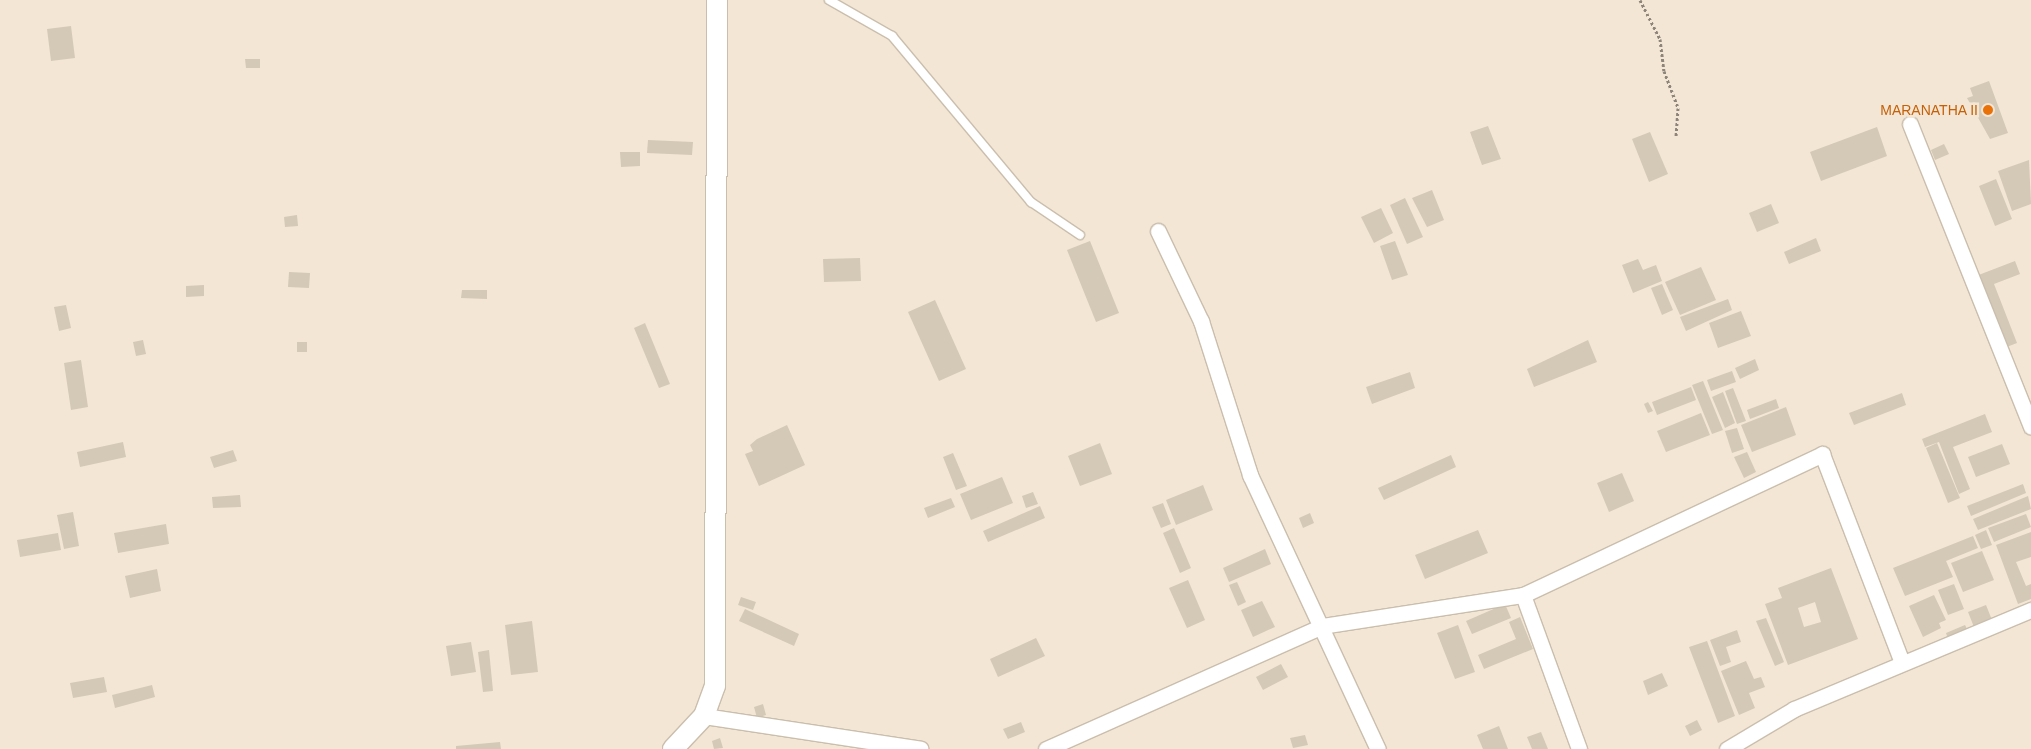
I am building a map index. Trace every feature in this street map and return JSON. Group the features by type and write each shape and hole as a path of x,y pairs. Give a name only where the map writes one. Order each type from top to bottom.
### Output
{"street":[{"path":"673,749 704,716 715,686 717,0"},
{"path":"1910,124 2031,427"},
{"path":"1158,231 1201,321 1250,475 1378,749"},
{"path":"1046,749 1322,626 1523,595 1822,454 1902,662"},
{"path":"1523,595 1579,749"},
{"path":"1727,749 1794,708 2031,610"},
{"path":"704,716 921,749"}],"lane":[{"path":"829,0 892,36 1031,202 1080,235"}],"path":[{"path":"1640,0 1660,39 1664,70 1678,108 1676,136"}],"building":[{"path":"71,26 75,58 51,61 47,29"},
{"path":"245,59 260,59 260,68 246,68"},
{"path":"1989,81 2008,133 1990,139 1967,98 1973,96 1970,88"},
{"path":"1488,126 1501,159 1482,165 1470,132"},
{"path":"1877,127 1887,156 1821,181 1810,152"},
{"path":"1650,132 1668,174 1649,182 1632,139"},
{"path":"648,140 693,142 692,155 647,153"},
{"path":"1944,144 1949,154 1935,160 1931,150"},
{"path":"620,152 640,152 640,166 621,167"},
{"path":"2029,160 2031,204 2012,211 1998,171"},
{"path":"1996,179 2012,219 1995,226 1979,186"},
{"path":"1432,190 1444,220 1427,227 1412,198"},
{"path":"1405,198 1423,237 1407,244 1390,205"},
{"path":"1771,204 1779,223 1757,232 1749,213"},
{"path":"1381,208 1393,233 1374,243 1361,217"},
{"path":"297,215 298,226 285,227 284,217"},
{"path":"1816,238 1821,251 1789,264 1784,252"},
{"path":"1090,241 1119,313 1096,322 1067,250"},
{"path":"1395,241 1408,275 1392,280 1380,246"},
{"path":"860,258 861,281 824,282 823,259"},
{"path":"1638,259 1643,270 1656,265 1662,281 1633,293 1622,265"},
{"path":"2015,261 2020,274 1994,284 2017,343 2004,348 1976,276"},
{"path":"1701,267 1716,300 1680,315 1665,282"},
{"path":"289,272 310,273 309,288 288,287"},
{"path":"1662,284 1673,310 1662,315 1651,288"},
{"path":"204,285 204,296 186,297 186,286"},
{"path":"462,290 487,290 487,299 461,298"},
{"path":"1728,299 1732,310 1686,331 1680,317"},
{"path":"935,300 966,369 939,381 908,312"},
{"path":"66,305 71,328 59,331 54,307"},
{"path":"1741,311 1751,336 1718,348 1709,323"},
{"path":"645,323 670,384 659,388 634,328"},
{"path":"143,340 146,354 136,356 133,342"},
{"path":"1588,340 1597,362 1534,387 1527,369"},
{"path":"297,342 307,342 307,352 297,352"},
{"path":"1755,359 1759,370 1740,379 1735,368"},
{"path":"81,360 88,407 71,410 64,363"},
{"path":"1732,371 1736,382 1711,391 1707,380"},
{"path":"1410,372 1415,388 1372,404 1366,387"},
{"path":"1703,381 1723,430 1712,434 1692,385"},
{"path":"1691,387 1696,400 1657,415 1652,402"},
{"path":"1733,388 1746,421 1737,424 1725,391"},
{"path":"1723,392 1735,423 1725,428 1712,397"},
{"path":"1902,393 1906,405 1854,425 1849,413"},
{"path":"1776,399 1779,408 1750,419 1747,410"},
{"path":"1648,402 1653,411 1648,413 1644,404"},
{"path":"1786,407 1796,435 1752,452 1741,425"},
{"path":"1701,413 1710,435 1666,452 1657,431"},
{"path":"1985,414 1992,432 1953,447 1970,489 1959,494 1939,442 1925,447 1922,439"},
{"path":"787,425 805,465 759,486 745,454 753,451 750,445 757,439"},
{"path":"1737,428 1744,449 1732,453 1725,431"},
{"path":"123,442 126,457 80,467 77,452"},
{"path":"1100,443 1112,474 1080,486 1068,456"},
{"path":"1937,443 1960,498 1948,503 1926,448"},
{"path":"2002,444 2010,464 1976,477 1968,457"},
{"path":"233,450 237,461 214,468 210,457"},
{"path":"1747,452 1756,472 1744,478 1734,457"},
{"path":"953,453 967,486 956,490 943,457"},
{"path":"1451,455 1456,467 1384,500 1378,488"},
{"path":"1622,473 1634,501 1609,512 1597,483"},
{"path":"1002,477 1013,503 971,520 960,494"},
{"path":"2023,484 2026,493 1971,516 1967,506"},
{"path":"1203,485 1213,510 1176,525 1166,500"},
{"path":"1033,492 1038,504 1026,508 1022,496"},
{"path":"240,495 241,507 213,508 212,497"},
{"path":"2028,496 2031,509 1978,530 1973,519"},
{"path":"951,498 955,507 928,518 924,508"},
{"path":"1163,503 1171,524 1161,528 1152,507"},
{"path":"1040,506 1045,518 988,542 983,531"},
{"path":"73,512 79,546 64,549 57,515"},
{"path":"1310,513 1314,523 1303,528 1299,518"},
{"path":"2026,514 2031,527 1994,542 1988,528"},
{"path":"166,524 169,544 118,553 114,533"},
{"path":"1174,528 1191,568 1180,573 1163,533"},
{"path":"1478,530 1488,553 1425,579 1415,555"},
{"path":"1986,530 1992,545 1981,549 1975,535"},
{"path":"2031,532 2031,557 2016,562 2026,586 2031,584 2031,599 2018,604 1996,545"},
{"path":"58,533 61,550 20,557 17,540"},
{"path":"1973,536 1978,548 1946,561 1953,577 1905,596 1893,568"},
{"path":"1265,549 1271,564 1229,582 1223,568"},
{"path":"1982,551 1994,580 1963,592 1951,563"},
{"path":"1831,568 1858,639 1788,665 1765,604 1782,598 1778,588","holes":["1815,602 1821,622 1804,627 1798,608"]},
{"path":"157,569 161,591 130,598 125,576"},
{"path":"1188,580 1205,620 1187,628 1169,588"},
{"path":"1237,582 1246,602 1238,606 1229,585"},
{"path":"1954,584 1964,609 1948,615 1938,590"},
{"path":"1934,595 1946,620 1939,623 1941,628 1923,637 1909,606"},
{"path":"741,597 756,602 753,610 738,605"},
{"path":"1262,601 1275,627 1253,637 1241,610"},
{"path":"1505,604 1511,618 1472,634 1466,621"},
{"path":"1986,605 1992,620 1974,627 1968,612"},
{"path":"745,609 799,634 794,646 739,621"},
{"path":"1520,617 1533,649 1484,669 1478,655 1516,639 1509,622"},
{"path":"1766,618 1784,662 1775,666 1756,621"},
{"path":"532,621 538,672 511,675 505,625"},
{"path":"1458,625 1475,672 1455,679 1437,633"},
{"path":"1965,625 1968,631 1948,639 1946,633"},
{"path":"1737,630 1741,642 1726,647 1731,662 1720,666 1710,640"},
{"path":"1036,638 1045,656 998,677 990,659"},
{"path":"1707,641 1735,716 1718,723 1689,647"},
{"path":"471,642 476,672 451,676 446,646"},
{"path":"489,650 493,691 483,692 478,652"},
{"path":"1746,661 1754,679 1761,677 1765,687 1749,693 1755,708 1739,715 1721,671"},
{"path":"1281,664 1288,677 1263,690 1256,677"},
{"path":"1662,673 1668,686 1648,695 1643,681"},
{"path":"104,677 107,692 73,698 70,683"},
{"path":"152,685 155,697 115,708 112,695"},
{"path":"763,704 766,715 757,718 754,707"},
{"path":"1697,720 1702,730 1690,736 1685,726"},
{"path":"1021,722 1025,732 1008,739 1003,729"},
{"path":"1499,726 1508,749 1483,749 1477,735"},
{"path":"1541,732 1548,749 1532,749 1527,737"},
{"path":"1305,735 1308,745 1293,748 1290,738"},
{"path":"720,738 723,748 714,749 712,741"},
{"path":"500,742 501,749 456,749 456,746"}],"place":[{"name":"MARANATHA II","path":"1988,110"}]}
